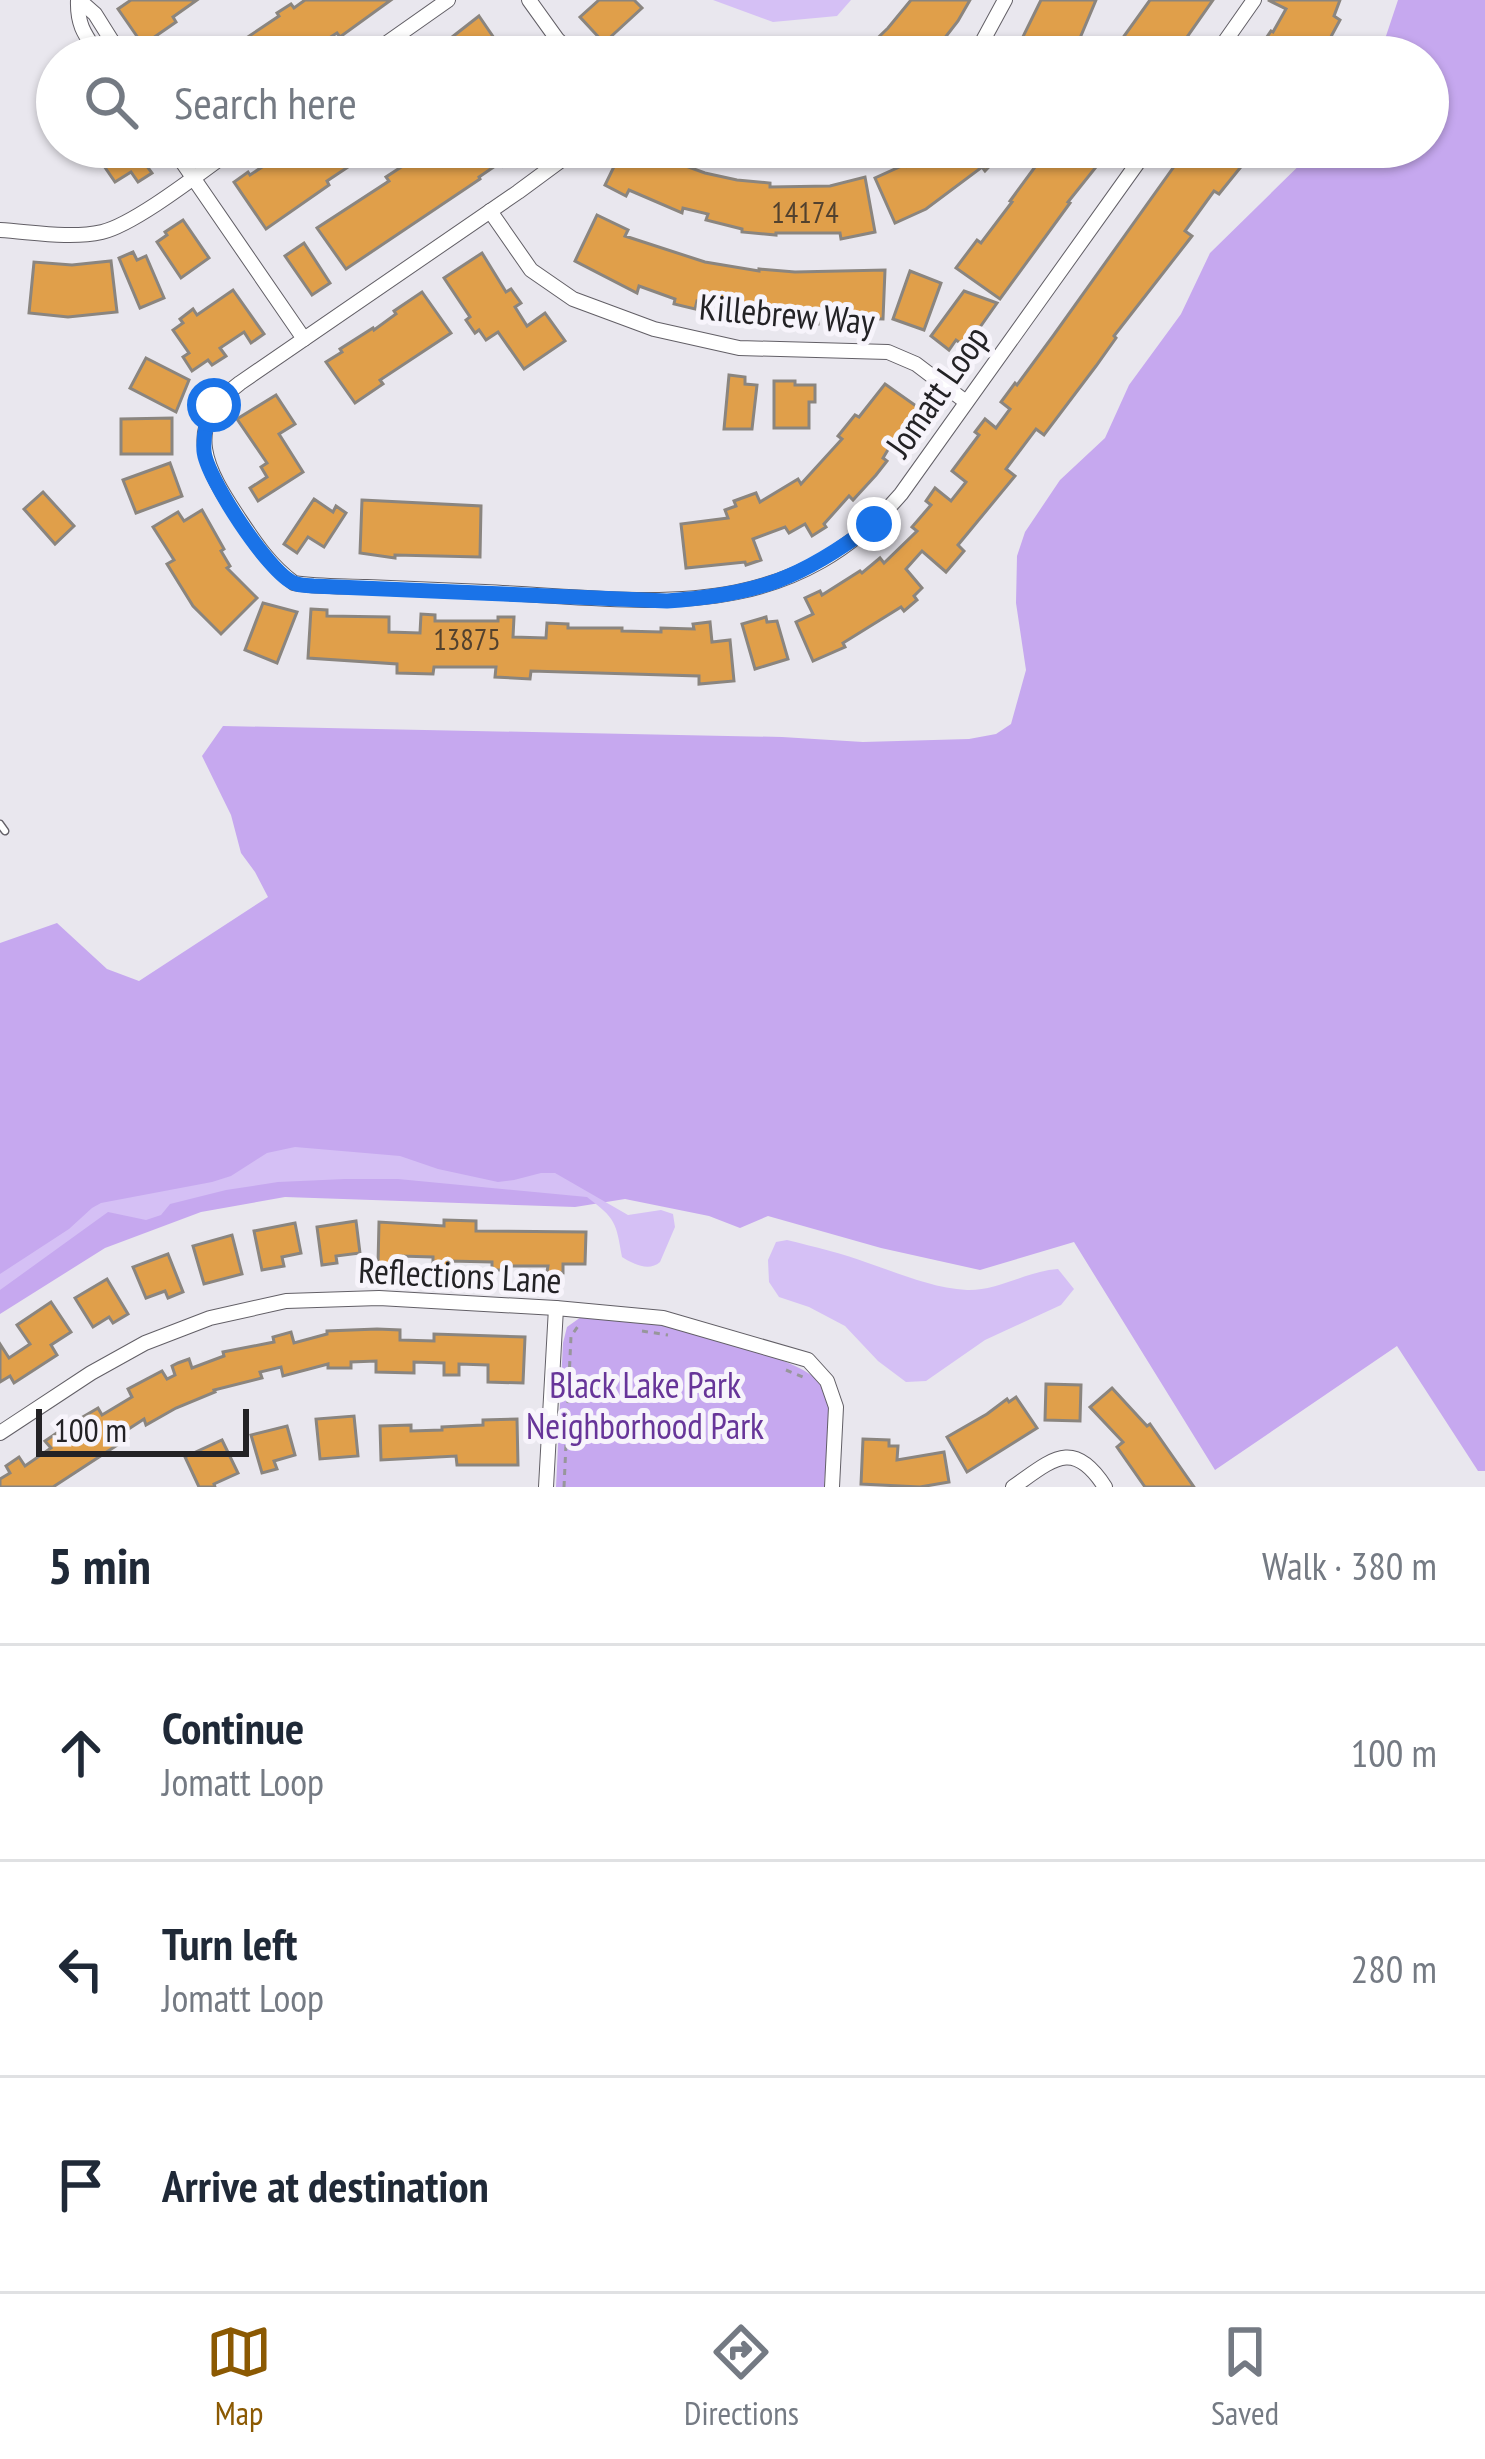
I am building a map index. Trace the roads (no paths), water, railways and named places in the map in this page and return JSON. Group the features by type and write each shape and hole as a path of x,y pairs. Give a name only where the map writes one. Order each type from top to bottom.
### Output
{"street":[{"path":"78,0 77,18 87,36"},
{"path":"78,0 95,14 109,36"},
{"path":"397,36 448,0"},
{"path":"529,0 555,36"},
{"path":"985,36 1004,0"},
{"path":"1229,36 1254,0"},
{"path":"187,168 304,339"},
{"path":"0,230 87,235 109,231 206,168"},
{"name":"Jomatt Loop","path":"550,168 222,396 208,418 204,448 213,479 266,560 294,583 667,601 757,589 815,565 874,524 901,494 1134,168"},
{"name":"Killebrew Way","path":"490,211 531,270 573,299 654,329 739,348 888,352 916,364 966,402"},
{"name":"Reflections Lane","path":"0,1433 91,1373 146,1343 210,1318 286,1301 379,1298 556,1308 663,1318 808,1360 826,1381 836,1407 832,1487"},
{"path":"546,1487 556,1308"},
{"path":"1012,1487 1068,1455 1084,1461 1106,1487"}],"park label":[{"name":"Black Lake Park Neighborhood Park","path":"645,1406"}]}
